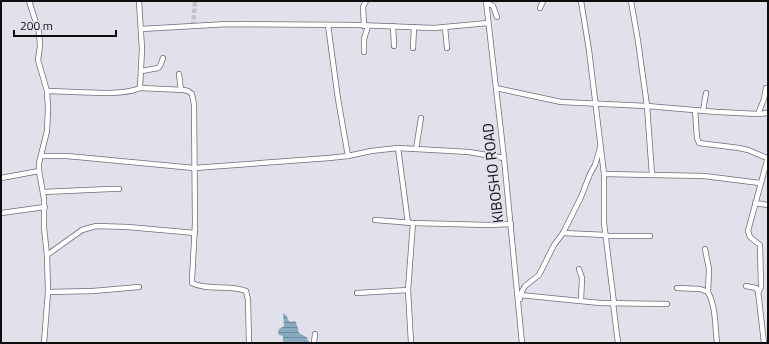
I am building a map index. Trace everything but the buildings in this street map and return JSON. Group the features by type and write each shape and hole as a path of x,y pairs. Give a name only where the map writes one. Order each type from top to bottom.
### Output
{"street":[{"path":"29,1 39,32 40,46 38,60 47,91 48,108 47,131 39,171 45,207 44,228 47,254 48,292 44,343"},
{"path":"139,1 142,71 140,88"},
{"path":"364,52 366,26 363,7 366,1"},
{"path":"540,8 542,1"},
{"path":"581,1 601,146 604,174 603,211 618,343"},
{"path":"631,1 647,106 652,175"},
{"path":"486,2 494,6 497,17"},
{"name":"KIBOSHO ROAD","path":"486,2 504,158 522,343"},
{"path":"141,29 228,24 446,28 488,23"},
{"path":"328,25 338,99 348,156"},
{"path":"393,26 394,46"},
{"path":"413,48 414,27"},
{"path":"446,28 447,48"},
{"path":"142,71 158,68 162,58"},
{"path":"179,74 181,90"},
{"path":"47,91 116,92 140,88 181,90 191,92 193,97 195,233 192,283 200,286 234,288 246,291 248,300 249,343"},
{"path":"496,88 546,100 703,111 758,114 768,113"},
{"path":"758,114 764,99 766,88"},
{"path":"703,111 706,92"},
{"path":"695,110 697,138 699,143 739,148 768,157 748,231 750,237 760,245 761,286 758,293"},
{"path":"416,149 421,118"},
{"path":"520,322 520,294 525,286 538,275 554,245 563,233 595,165 598,150 601,146"},
{"path":"41,156 67,156 194,168 348,156 371,151 398,148 469,152 504,158"},
{"path":"398,148 410,223 408,290 411,343"},
{"path":"1,178 39,171"},
{"path":"604,174 704,176 760,183"},
{"path":"43,192 119,189"},
{"path":"755,203 768,205"},
{"path":"1,213 45,207"},
{"path":"375,220 410,223 488,225 510,224"},
{"path":"47,254 82,230 96,226 128,227 195,233"},
{"path":"563,233 606,236 650,236"},
{"path":"705,248 710,268 708,292 713,307 717,343"},
{"path":"579,269 582,278 581,300"},
{"path":"746,286 756,288 758,293 764,343"},
{"path":"48,292 93,291 139,287"},
{"path":"677,288 700,289 708,292"},
{"path":"357,293 408,290"},
{"path":"520,294 600,303 667,304"},
{"path":"314,343 315,334"}],"water":[{"path":"283,313 287,316 288,320 291,322 296,322 299,333 308,338 307,339 310,343 286,343 283,341 283,336 279,335 278,332 279,329 284,326"}],"tunnel":[{"path":"193,26 195,1"}]}
